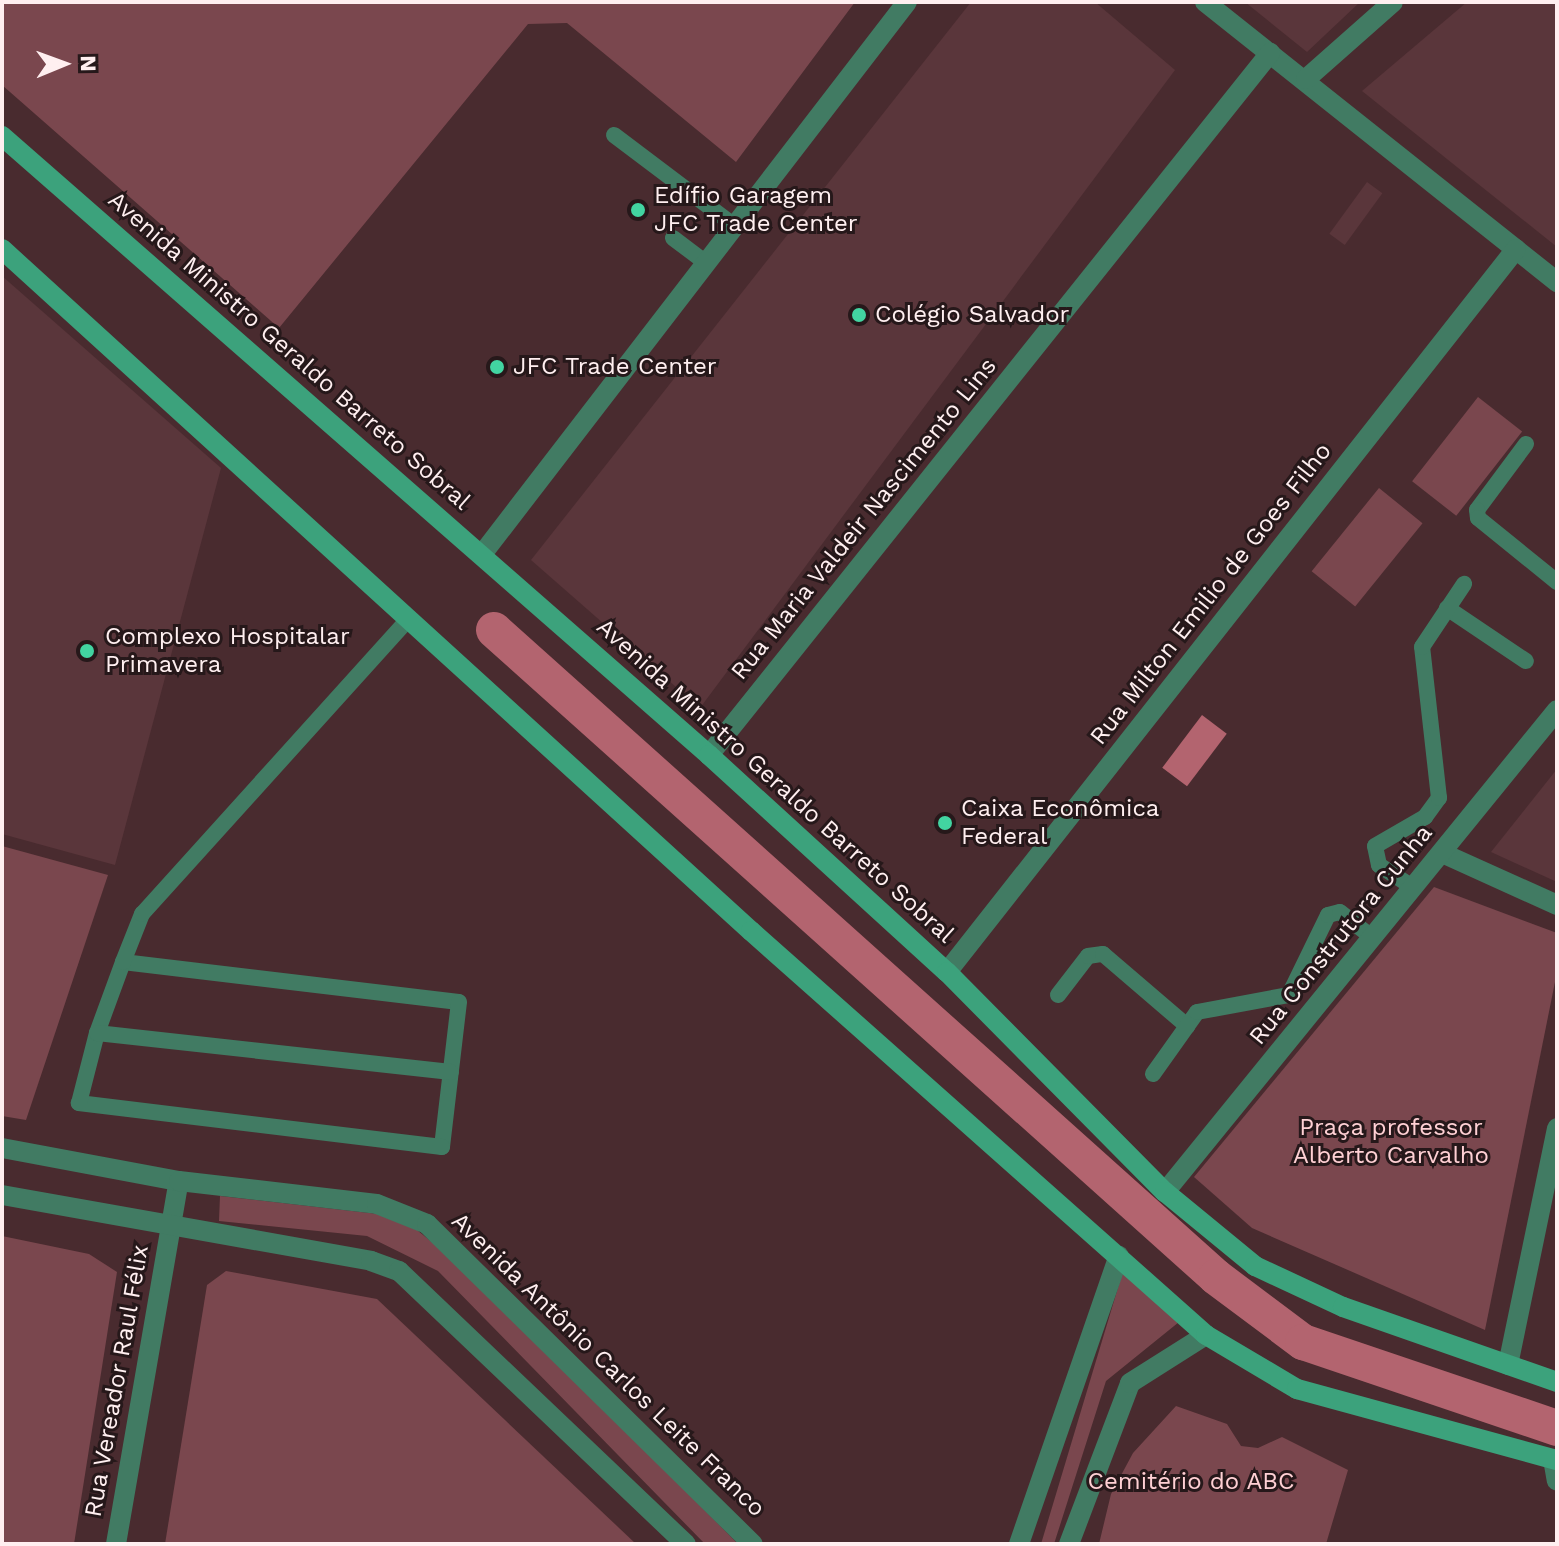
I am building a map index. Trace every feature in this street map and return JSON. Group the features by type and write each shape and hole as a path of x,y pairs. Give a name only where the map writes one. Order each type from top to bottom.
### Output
{"main road":[{"name":"Avenida Ministro Geraldo Barreto Sobral","path":"2,136 483,553 709,755 947,972 1165,1192 1255,1266 1293,1286 1557,1382"},
{"path":"2,249 763,941 1206,1335 1297,1389 1555,1460"}],"street":[{"path":"483,553 703,261 907,2"},
{"path":"1205,2 1306,79 1557,282"},
{"path":"1306,79 1393,2"},
{"name":"Rua Maria Valdeir Nascimento Lins","path":"709,755 1270,53"},
{"name":"Rua Milton Emilio de Goes Filho","path":"947,972 1516,249"},
{"name":"Rua Construtora Cunha","path":"1165,1192 1557,710"},
{"path":"1442,853 1557,905"},
{"path":"1508,1365 1557,1128"},
{"name":"Avenida Antônio Carlos Leite Franco","path":"2,1148 179,1181 377,1204 427,1224 753,1544"},
{"name":"Rua Vereador Raul Félix","path":"116,1544 179,1181"},
{"path":"2,1195 371,1261 399,1271 686,1544"},
{"path":"1019,1544 1119,1256"},
{"path":"1069,1544 1130,1383 1206,1335"},
{"path":"1555,1460 1557,1481"}],"lane":[{"path":"614,135 732,224"},
{"path":"673,238 703,261"},
{"path":"1526,444 1477,510 1478,518 1557,582"},
{"path":"1414,888 1379,865 1375,846 1425,817 1439,798 1422,647 1464,584"},
{"path":"1447,608 1526,661"},
{"path":"123,962 459,1002 442,1147 79,1103 97,1033 123,962 142,914 409,618"},
{"path":"1153,1074 1187,1026 1204,1008 1289,995 1333,912 1373,938"},
{"path":"1058,995 1088,956 1103,954 1187,1026"},
{"path":"97,1033 451,1072"}],"shaded area":[{"name":"Colégio Salvador","path":"971,2 1095,2 1175,70 700,708 531,560"},
{"path":"1245,2 1360,2 1307,52"},
{"path":"1467,2 1557,2 1557,247 1362,91"},
{"path":"1367,182 1382,193 1345,245 1329,234"},
{"name":"Complexo Hospitalar Primavera","path":"2,276 221,468 115,865 2,834"},
{"path":"1202,715 1227,734 1187,786 1162,768"},
{"path":"1557,769 1557,882 1491,852"}],"green space":[{"path":"2,2 855,2 736,162 567,23 528,24 279,328 2,85"},
{"path":"1478,397 1522,431 1456,516 1412,481"},
{"path":"1379,488 1423,523 1355,606 1312,571"},
{"path":"2,846 108,875 26,1120 2,1116"},
{"name":"Praça professor Alberto Carvalho","path":"1434,887 1557,933 1557,972 1485,1330 1252,1228 1194,1177"},
{"path":"220,1196 378,1214 417,1230 477,1279 738,1544 705,1544 438,1271 367,1236 219,1221"},
{"path":"2,1236 89,1254 117,1272 74,1544 2,1544"},
{"path":"226,1271 377,1299 636,1544 165,1544 207,1285"},
{"path":"1123,1271 1179,1322 1106,1381 1054,1544 1041,1544"},
{"name":"Cemitério do ABC","path":"1176,1406 1227,1424 1241,1446 1258,1448 1282,1437 1348,1470 1326,1544 1099,1544 1111,1494 1133,1453"}],"waterway":[{"path":"494,630 1216,1277 1303,1342 1557,1428"}],"place":[{"name":"Edífio Garagem JFC Trade Center","path":"638,210"},
{"name":"Colégio Salvador","path":"859,315"},
{"name":"JFC Trade Center","path":"497,367"},
{"name":"Complexo Hospitalar Primavera","path":"87,651"},
{"name":"Caixa Econômica Federal","path":"945,823"}]}
